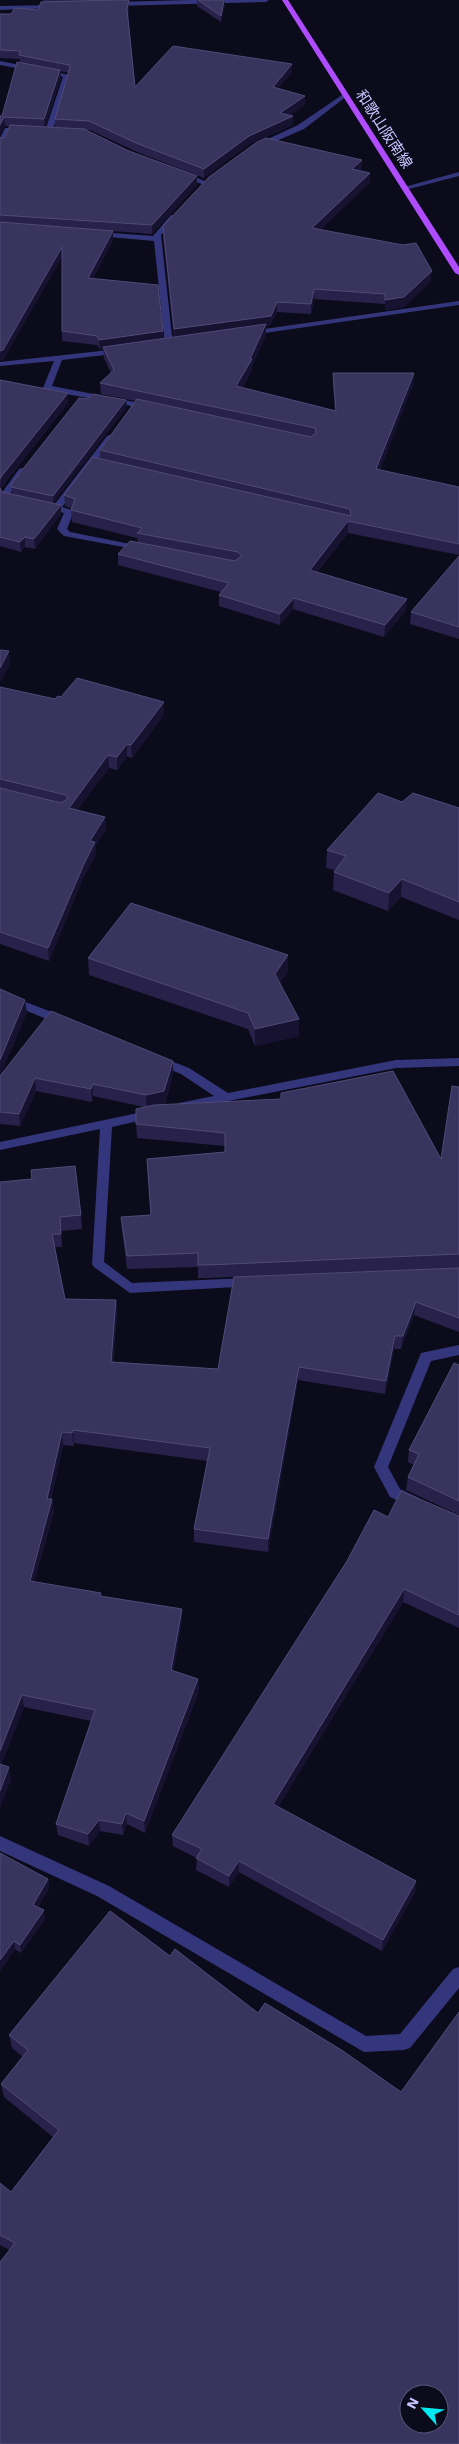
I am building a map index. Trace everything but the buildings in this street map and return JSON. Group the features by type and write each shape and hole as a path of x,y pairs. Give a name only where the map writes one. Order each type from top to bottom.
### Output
{"main road":[{"name":"和歌山阪南線","path":"284,0 459,273"}],"street":[{"path":"108,5 266,0"},
{"path":"0,8 69,6"},
{"path":"0,63 67,76 41,130"},
{"path":"253,148 300,127 345,95"},
{"path":"0,144 8,130 58,132"},
{"path":"169,170 205,182"},
{"path":"405,188 459,174"},
{"path":"199,189 213,177"},
{"path":"169,344 157,235 181,209"},
{"path":"89,234 158,239"},
{"path":"239,335 459,303"},
{"path":"160,346 179,343"},
{"path":"0,364 58,360 132,350"},
{"path":"58,360 47,388 78,398 132,408 158,409"},
{"path":"57,508 95,464 118,427"},
{"path":"30,461 4,494 9,500 57,508 70,513 62,529 66,534 148,550"},
{"path":"0,996 71,1024"},
{"path":"150,1057 185,1071 225,1097"},
{"path":"0,1146 225,1097 396,1064 459,1062"},
{"path":"106,1124 98,1264 130,1288 260,1283"},
{"path":"427,1508 395,1494 381,1468 426,1357 459,1350"},
{"path":"0,1843 103,1891 364,2044 404,2042 459,1975"}]}
